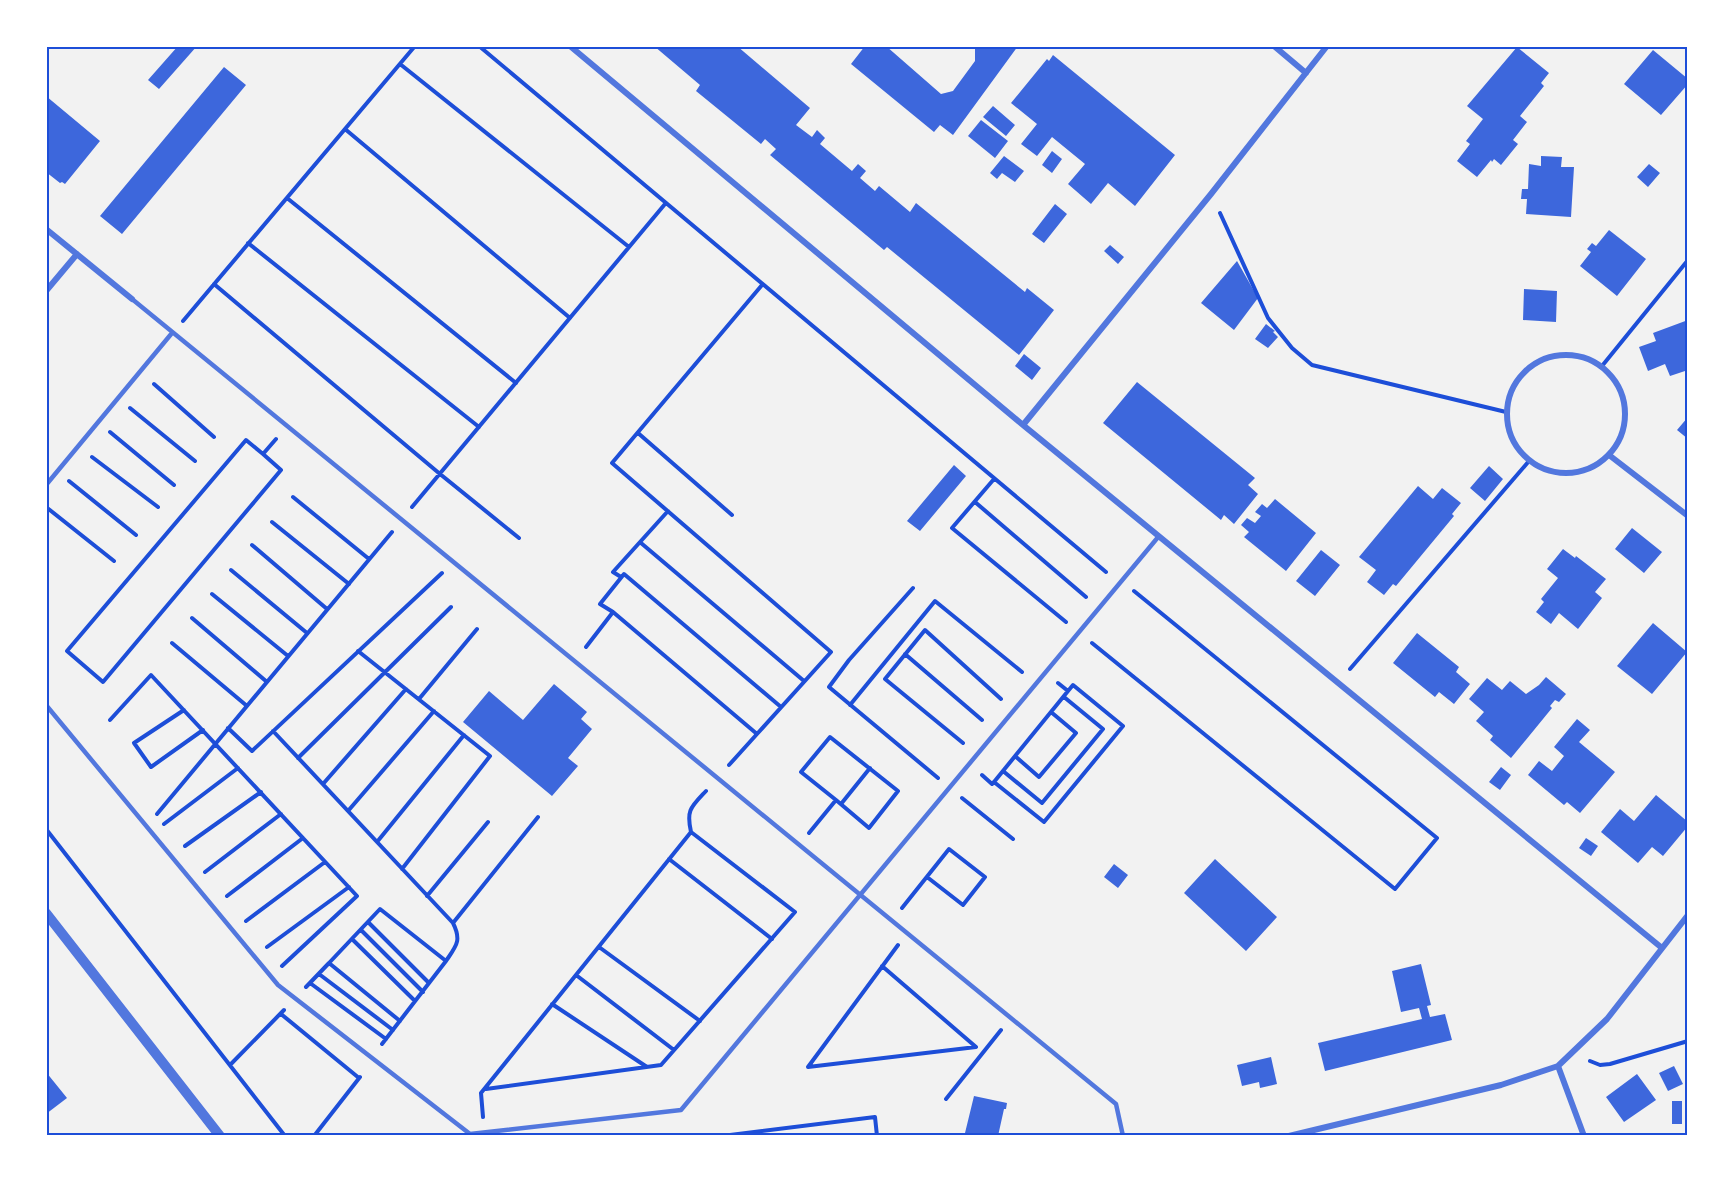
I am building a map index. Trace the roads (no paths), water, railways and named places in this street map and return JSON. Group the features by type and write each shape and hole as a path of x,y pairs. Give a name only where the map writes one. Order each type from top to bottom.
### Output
{"street":[{"path":"570,46 1023,425 1662,948"},
{"path":"1274,46 1306,73"},
{"path":"1023,425 1211,194 1327,46"},
{"path":"46,228 132,299"},
{"path":"46,291 77,254"},
{"path":"1567,354 1586,358 1602,366 1616,381 1624,399 1625,419 1620,438 1609,455 1595,465 1579,471 1562,473 1544,469 1529,461 1517,447 1509,430 1506,412 1510,394 1519,378 1532,365 1549,357 1567,354"},
{"path":"1609,455 1688,516"},
{"path":"46,913 220,1136"},
{"path":"1289,1136 1501,1085 1558,1066 1607,1019 1688,915"},
{"path":"1558,1066 1584,1136"}],"lane":[{"path":"132,299 1116,1104 1123,1136"},
{"path":"46,485 172,333"},
{"path":"46,705 278,985 470,1134 681,1110 1160,536"}]}
